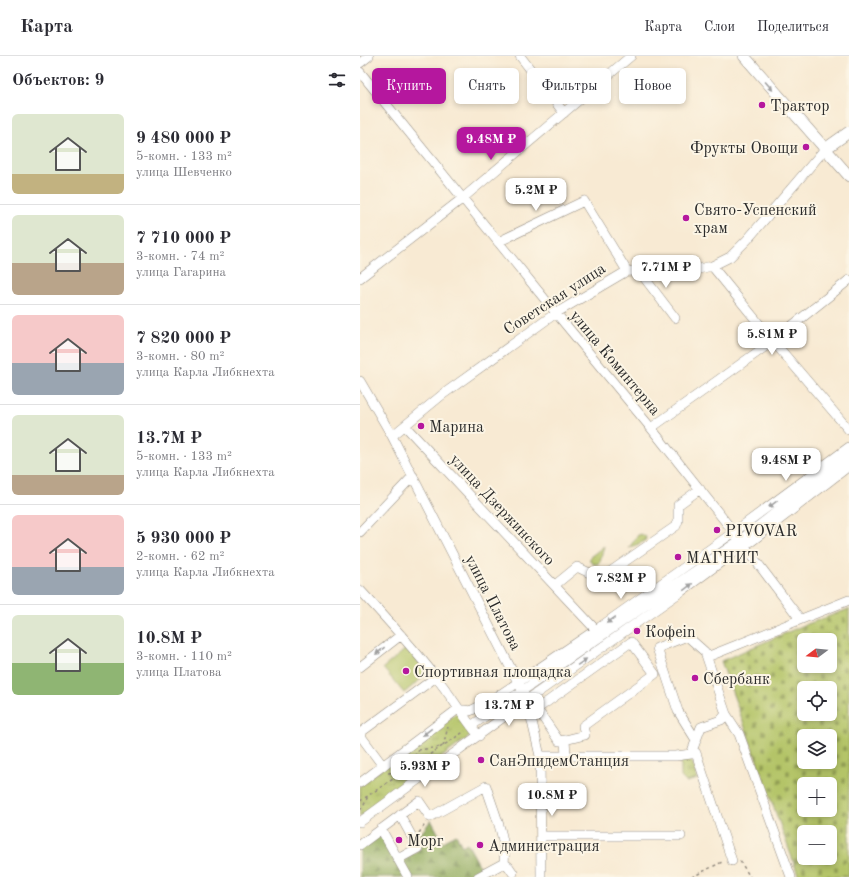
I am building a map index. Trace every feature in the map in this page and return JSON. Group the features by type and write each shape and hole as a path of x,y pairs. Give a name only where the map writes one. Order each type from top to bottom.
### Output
{"main road":[{"path":"744,56 849,176"},
{"name":"Советская улица","path":"825,149 849,132"}],"street":[{"path":"360,63 369,56"},
{"path":"520,56 564,113"},
{"path":"360,278 463,198 631,56"},
{"name":"улица Коминтерна","path":"360,72 651,428 800,619"},
{"name":"Советская улица","path":"392,436 442,395 556,313 627,271 677,274 712,266 730,257 747,240 825,149"},
{"path":"498,242 584,201 627,271"},
{"path":"712,266 773,341 849,430"},
{"path":"640,272 675,318"},
{"path":"651,428 773,341 849,280"},
{"name":"улица Платова","path":"360,381 413,476 524,703 540,756 542,877"},
{"name":"улица Дзержинского","path":"405,426 596,630"},
{"path":"360,822 524,703 670,600 739,539 849,447"},
{"path":"360,783 458,709 470,711 517,689 739,539 849,456"},
{"path":"471,726 517,689 596,630 739,539 752,541 849,466"},
{"path":"360,532 413,476"},
{"path":"555,586 577,567 598,577 604,576 676,526 678,521 678,505 700,489"},
{"path":"360,590 401,634 436,677 479,736"},
{"path":"707,657 849,600"},
{"path":"360,667 401,634"},
{"path":"696,740 678,711 657,648 687,636 705,652 726,714 739,734 791,877"},
{"path":"631,642 655,674 583,726 585,735 565,740 559,741 537,709 631,642"},
{"path":"383,766 360,734 436,677"},
{"path":"691,754 701,727 721,720 726,714"},
{"path":"565,740 566,756"},
{"path":"540,756 676,756 696,753 732,861"},
{"path":"360,845 420,800 430,817 486,786 502,839 505,853 504,863"},
{"path":"398,859 418,848 400,815"},
{"path":"381,829 408,877"},
{"path":"541,836 681,836"},
{"path":"504,863 509,867 513,874"},
{"path":"478,877 504,863"}],"path":[{"path":"442,747 450,721"},
{"path":"360,801 471,726"},
{"path":"402,774 423,746"},
{"path":"402,751 442,747"},
{"path":"360,810 368,796"},
{"path":"414,840 430,817"},
{"path":"692,877 726,860 740,861 750,877"}],"green space":[{"path":"641,534 646,537 645,541 629,548 638,535"},
{"path":"604,546 600,562 593,564 590,561 590,557"},
{"path":"849,609 849,877 799,877 721,661 802,626"},
{"name":"Спортивная площадка","path":"407,648 428,673 404,693 383,668"},
{"path":"458,712 473,734 360,817 360,785"},
{"path":"681,759 692,761 697,779 686,782 681,777"},
{"path":"431,820 443,842 456,835 462,846 467,843 483,872 473,877 410,877 402,861 421,848 417,839"},
{"path":"380,834 406,877 360,877 360,847"}],"place":[{"name":"Трактор","path":"762,105"},
{"name":"Фрукты Овощи","path":"806,147"},
{"name":"Свято-Успенский храм","path":"686,218"},
{"name":"Марина","path":"421,426"},
{"name":"PIVOVAR","path":"717,530"},
{"name":"МАГНИТ","path":"678,557"},
{"name":"Кофеin","path":"637,631"},
{"name":"Спортивная площадка","path":"406,671"},
{"name":"Сбербанк","path":"695,678"},
{"name":"СанЭпидемСтанция","path":"481,760"},
{"name":"Морг","path":"399,840"},
{"name":"Администрация","path":"480,845"}]}
